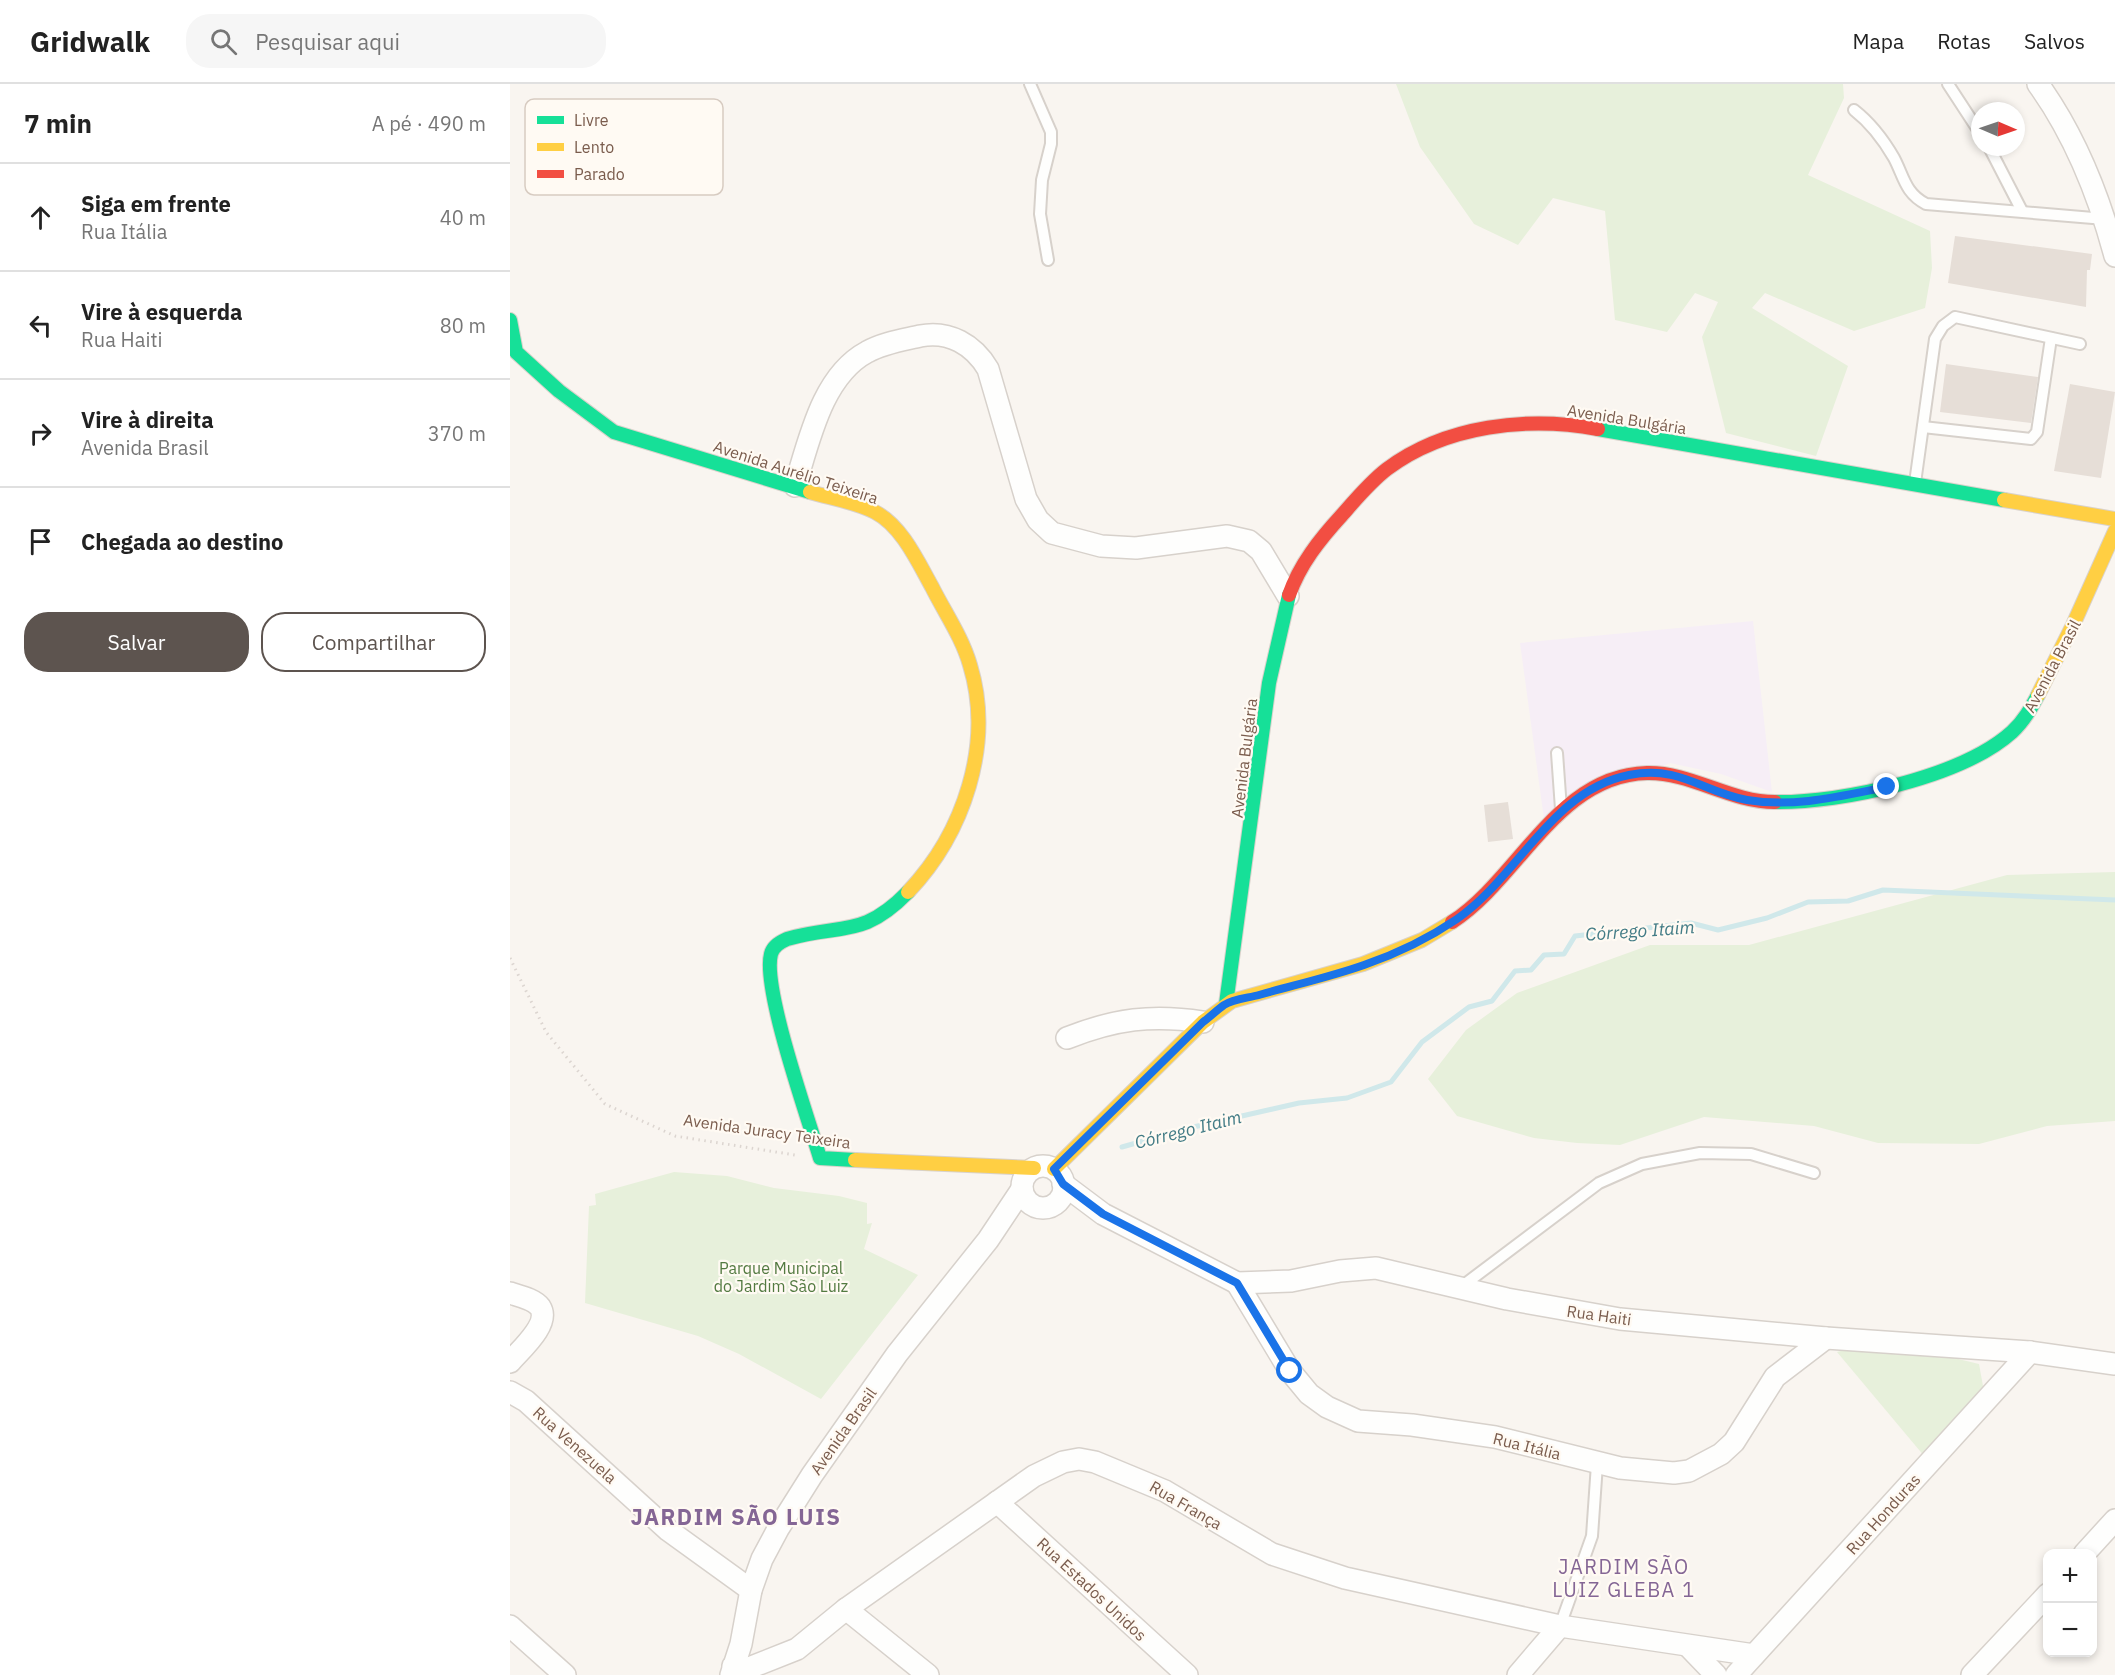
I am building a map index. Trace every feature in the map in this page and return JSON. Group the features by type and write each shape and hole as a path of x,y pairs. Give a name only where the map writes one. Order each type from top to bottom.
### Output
{"street":[{"path":"2038,84 2078,154 2105,219 2115,256"},
{"name":"Avenida Aurélio Teixeira","path":"510,320 513,346 567,397 614,432 639,442 795,486 875,512 897,529 920,564 957,631 970,665 978,697 980,729 975,767 965,800 942,844 916,884 887,911 868,923 848,931 803,933 787,938 771,952 770,984 820,1158"},
{"path":"795,486 817,417 835,384 852,361 868,351 893,343 928,335 943,335 968,344 980,354 988,369 1026,499 1038,520 1052,533 1101,546 1136,548 1227,536 1249,541 1261,551 1288,596"},
{"name":"Avenida Bulgária","path":"1226,1004 1273,659 1288,596 1309,556 1328,530 1394,465 1423,448 1476,429 1500,425 1538,423 1577,425 2115,519"},
{"name":"Avenida Brasil","path":"1050,1174 1203,1022 1226,1004 1364,965 1427,937 1459,918 1493,889 1561,813 1576,799 1603,783 1655,771 1687,779 1744,799 1802,802 1887,787 1950,768 1993,747 2013,732 2027,714 2071,634 2115,531"},
{"path":"1067,1038 1091,1029 1138,1017 1203,1022"},
{"name":"Avenida Juracy Teixeira","path":"820,1158 1050,1174"},
{"path":"1026,1174 1050,1174 1062,1195 1055,1203 1041,1207 1028,1202 1022,1189 1026,1174"},
{"name":"Rua Haiti","path":"1050,1174 1103,1214 1237,1283 1291,1281 1358,1268 1376,1268 1563,1310 1620,1319 1826,1338 2030,1352 2115,1364"},
{"name":"Avenida Brasil","path":"740,1671 741,1644 751,1590 762,1559 778,1529 812,1475 902,1347 988,1240 1022,1189"},
{"name":"Avenida Brasil","path":"988,1240 1041,1207"},
{"name":"Rua Haiti","path":"1041,1207 1103,1214"},
{"name":"Rua Itália","path":"1237,1283 1290,1371 1309,1394 1327,1407 1358,1421 1412,1425 1495,1437 1597,1464 1674,1473 1706,1464 1734,1442 1775,1377 1826,1338"},
{"path":"510,1293 532,1300 539,1305 542,1313 541,1322 532,1337 510,1362"},
{"name":"Rua Honduras","path":"1736,1675 2030,1352"},
{"name":"Rua Venezuela","path":"510,1392 526,1401 668,1530 751,1590"},
{"name":"Rua França","path":"740,1671 797,1650 846,1609 1034,1476 1063,1462 1079,1459 1095,1462 1165,1491 1272,1554 1345,1578 1560,1626 1754,1655"},
{"name":"Rua Estados Unidos","path":"997,1502 1187,1675"},
{"path":"2089,1549 2115,1520"},
{"path":"1972,1675 2043,1599"},
{"path":"846,1609 927,1675"},
{"path":"510,1626 565,1675"},
{"path":"1518,1675 1560,1626"},
{"path":"1689,1647 1716,1675"}],"lane":[{"path":"1030,84 1050,132 1051,144 1042,180 1040,214 1048,260"},
{"path":"1948,84 1971,119"},
{"path":"1854,110 1870,122 1880,136 1912,197 1926,204 2105,219"},
{"path":"1994,156 2022,211"},
{"path":"1914,483 1935,339 1943,326 1955,317 2080,344"},
{"path":"1923,427 2031,438 2037,432 2051,338"},
{"path":"1557,753 1561,813"},
{"path":"1460,1287 1599,1183 1641,1164 1700,1153 1751,1154 1814,1173"},
{"path":"1560,1626 1592,1536 1597,1464"}],"path":[{"name":"Avenida Juracy Teixeira","path":"510,958 546,1032 605,1104 675,1136 820,1158"}],"shaded area":[{"path":"1753,621 1772,792 1721,774 1670,763 1544,819 1520,643"}],"green space":[{"path":"1396,84 1843,84 1844,98 1808,175 1930,231 1932,268 1925,308 1854,331 1765,293 1752,308 1848,366 1816,456 1726,433 1702,337 1718,302 1695,293 1667,332 1615,320 1605,211 1553,198 1518,245 1474,224 1420,147"},
{"path":"2115,872 2115,1121 2047,1126 1979,1144 1878,1143 1814,1126 1704,1117 1620,1145 1577,1143 1534,1138 1457,1116 1428,1079 1466,1030 1517,993 1650,945 1749,945 2007,875"},
{"name":"Parque Municipal do Jardim São Luiz","path":"674,1172 727,1176 774,1188 839,1196 867,1203 867,1224 872,1223 864,1249 918,1275 821,1399 739,1354 698,1336 585,1303 589,1206 596,1205 595,1194"},
{"path":"1863,1345 1929,1352 1979,1364 1985,1397 1925,1457 1837,1352"}],"building":[{"path":"1955,236 2092,254 2090,270 2087,270 2086,307 1948,283"},
{"path":"1946,364 2038,377 2031,423 1940,412"},
{"path":"2070,384 2115,392 2101,478 2054,471"},
{"path":"1508,802 1513,839 1488,842 1484,805"}],"waterway":[{"name":"Córrego Itaim","path":"1122,1147 1189,1128 1299,1103 1347,1098 1391,1082 1422,1042 1469,1007 1492,1001 1515,971 1531,970 1544,955 1564,954 1575,936 1691,923 1718,930 1767,918 1808,902 1848,901 1883,890 2115,900"}],"traffic: fast":[{"path":"510,320 516,352 559,391 614,432 810,492"},
{"path":"1598,429 2004,500"},
{"path":"1226,1004 1269,683 1289,595"},
{"path":"1775,802 1833,798 1866,792 1933,774 1963,762 1990,748 2012,732 2024,719 2038,695"},
{"path":"855,1160 820,1158 779,1023 770,971 771,954 777,945 787,939 864,923 892,907 908,892"}],"traffic: slow":[{"path":"810,492 868,509 885,518 893,526 921,567 958,635 970,665 977,695 978,726 976,756 969,786 959,815 945,843 928,869 908,892"},
{"path":"2004,500 2115,519"},
{"path":"2038,695 2073,625 2115,531"},
{"path":"1054,1169 1203,1022 1232,1001 1363,964 1422,940 1452,922"},
{"path":"855,1160 1034,1168"}],"traffic: jam":[{"path":"1289,595 1305,562 1334,524 1375,479 1410,454 1435,442 1461,434 1516,424 1571,425 1598,429"},
{"path":"1452,922 1498,881 1563,810 1588,791 1616,778 1647,773 1663,774 1742,797 1775,802"}],"district":[{"name":"JARDIM SÃO LUIS","path":"736,1517"},
{"name":"JARDIM SÃO LUIZ GLEBA 1","path":"1624,1578"}],"route":[{"path":"1290,1371 1237,1283 1103,1214 1063,1184 1060,1175 1054,1169 1203,1022 1226,1004 1364,965 1427,937 1459,918 1493,889 1561,813 1576,799 1603,783 1655,771 1687,779 1744,799 1768,802 1802,802 1887,787"}]}
